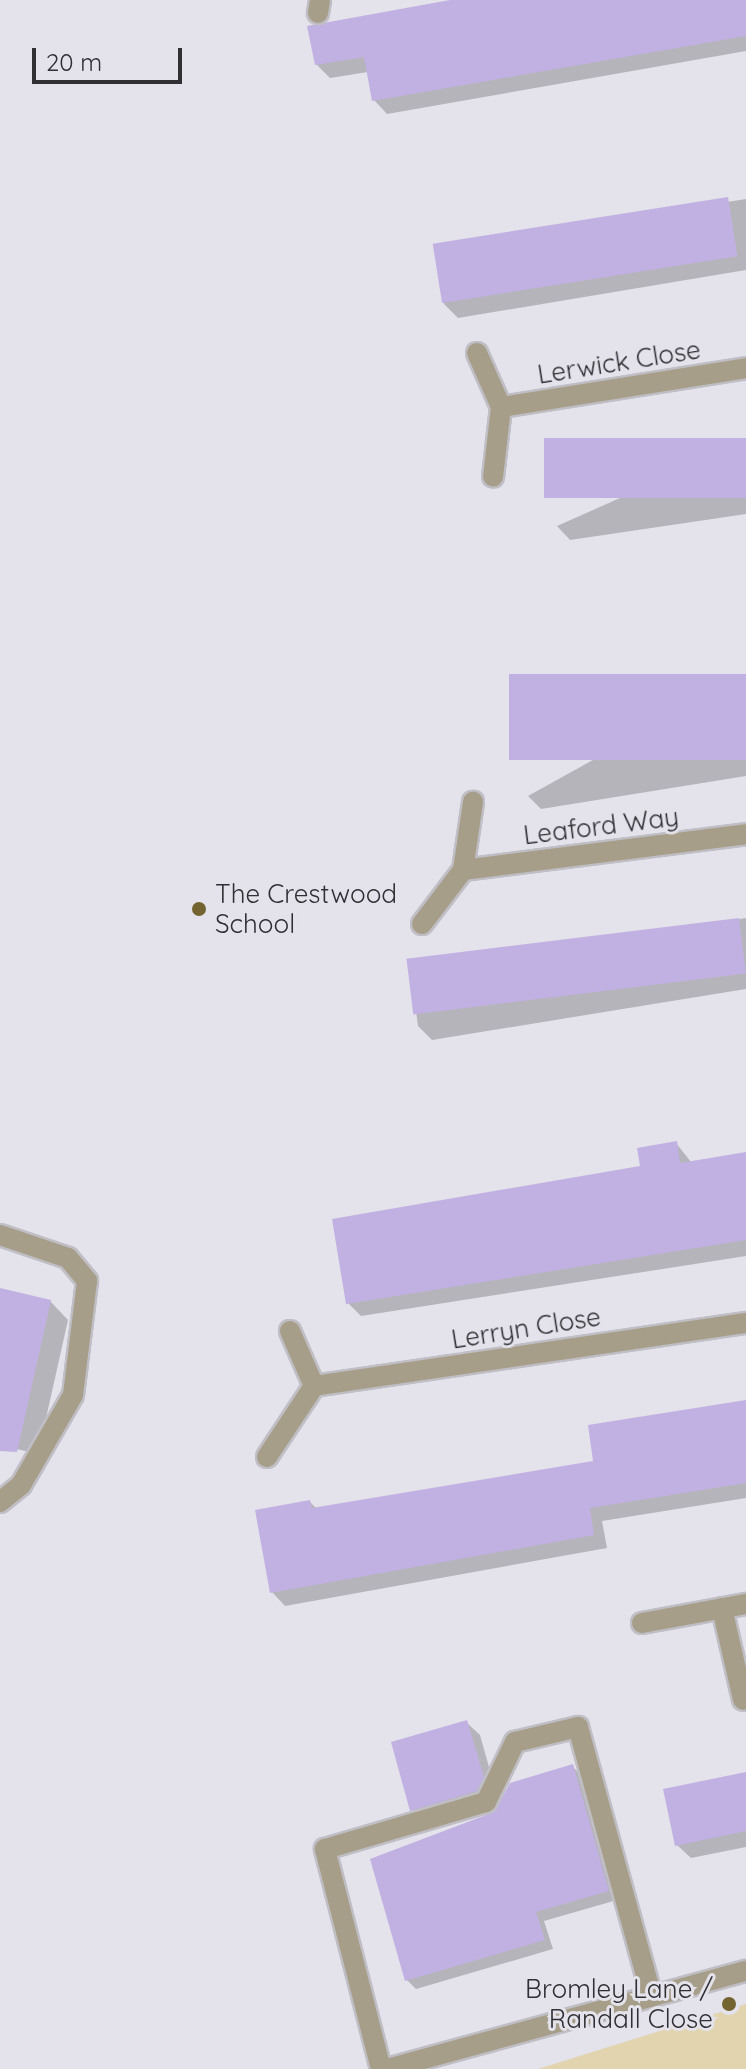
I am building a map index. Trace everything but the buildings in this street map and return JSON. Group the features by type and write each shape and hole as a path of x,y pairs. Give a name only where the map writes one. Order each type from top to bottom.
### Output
{"street":[{"path":"477,353 501,407 493,477"},
{"name":"Lerwick Close","path":"501,407 746,368"},
{"path":"422,924 463,870 473,802"},
{"name":"Leaford Way","path":"463,870 746,834"},
{"path":"0,1235 68,1258 87,1281 73,1395 21,1485 0,1502"},
{"name":"Lerryn Close","path":"314,1386 746,1323"},
{"path":"267,1457 314,1386 290,1331"},
{"path":"642,1623 746,1604"},
{"path":"722,1608 743,1700"},
{"path":"652,1997 578,1727 515,1742 486,1802 325,1849 384,2069 652,1997 746,1971"}],"shaded area":[{"path":"746,2004 746,2069 538,2069"}],"place":[{"name":"The Crestwood School","path":"199,909"},
{"name":"Bromley Lane / Randall Close","path":"729,2004"}]}
